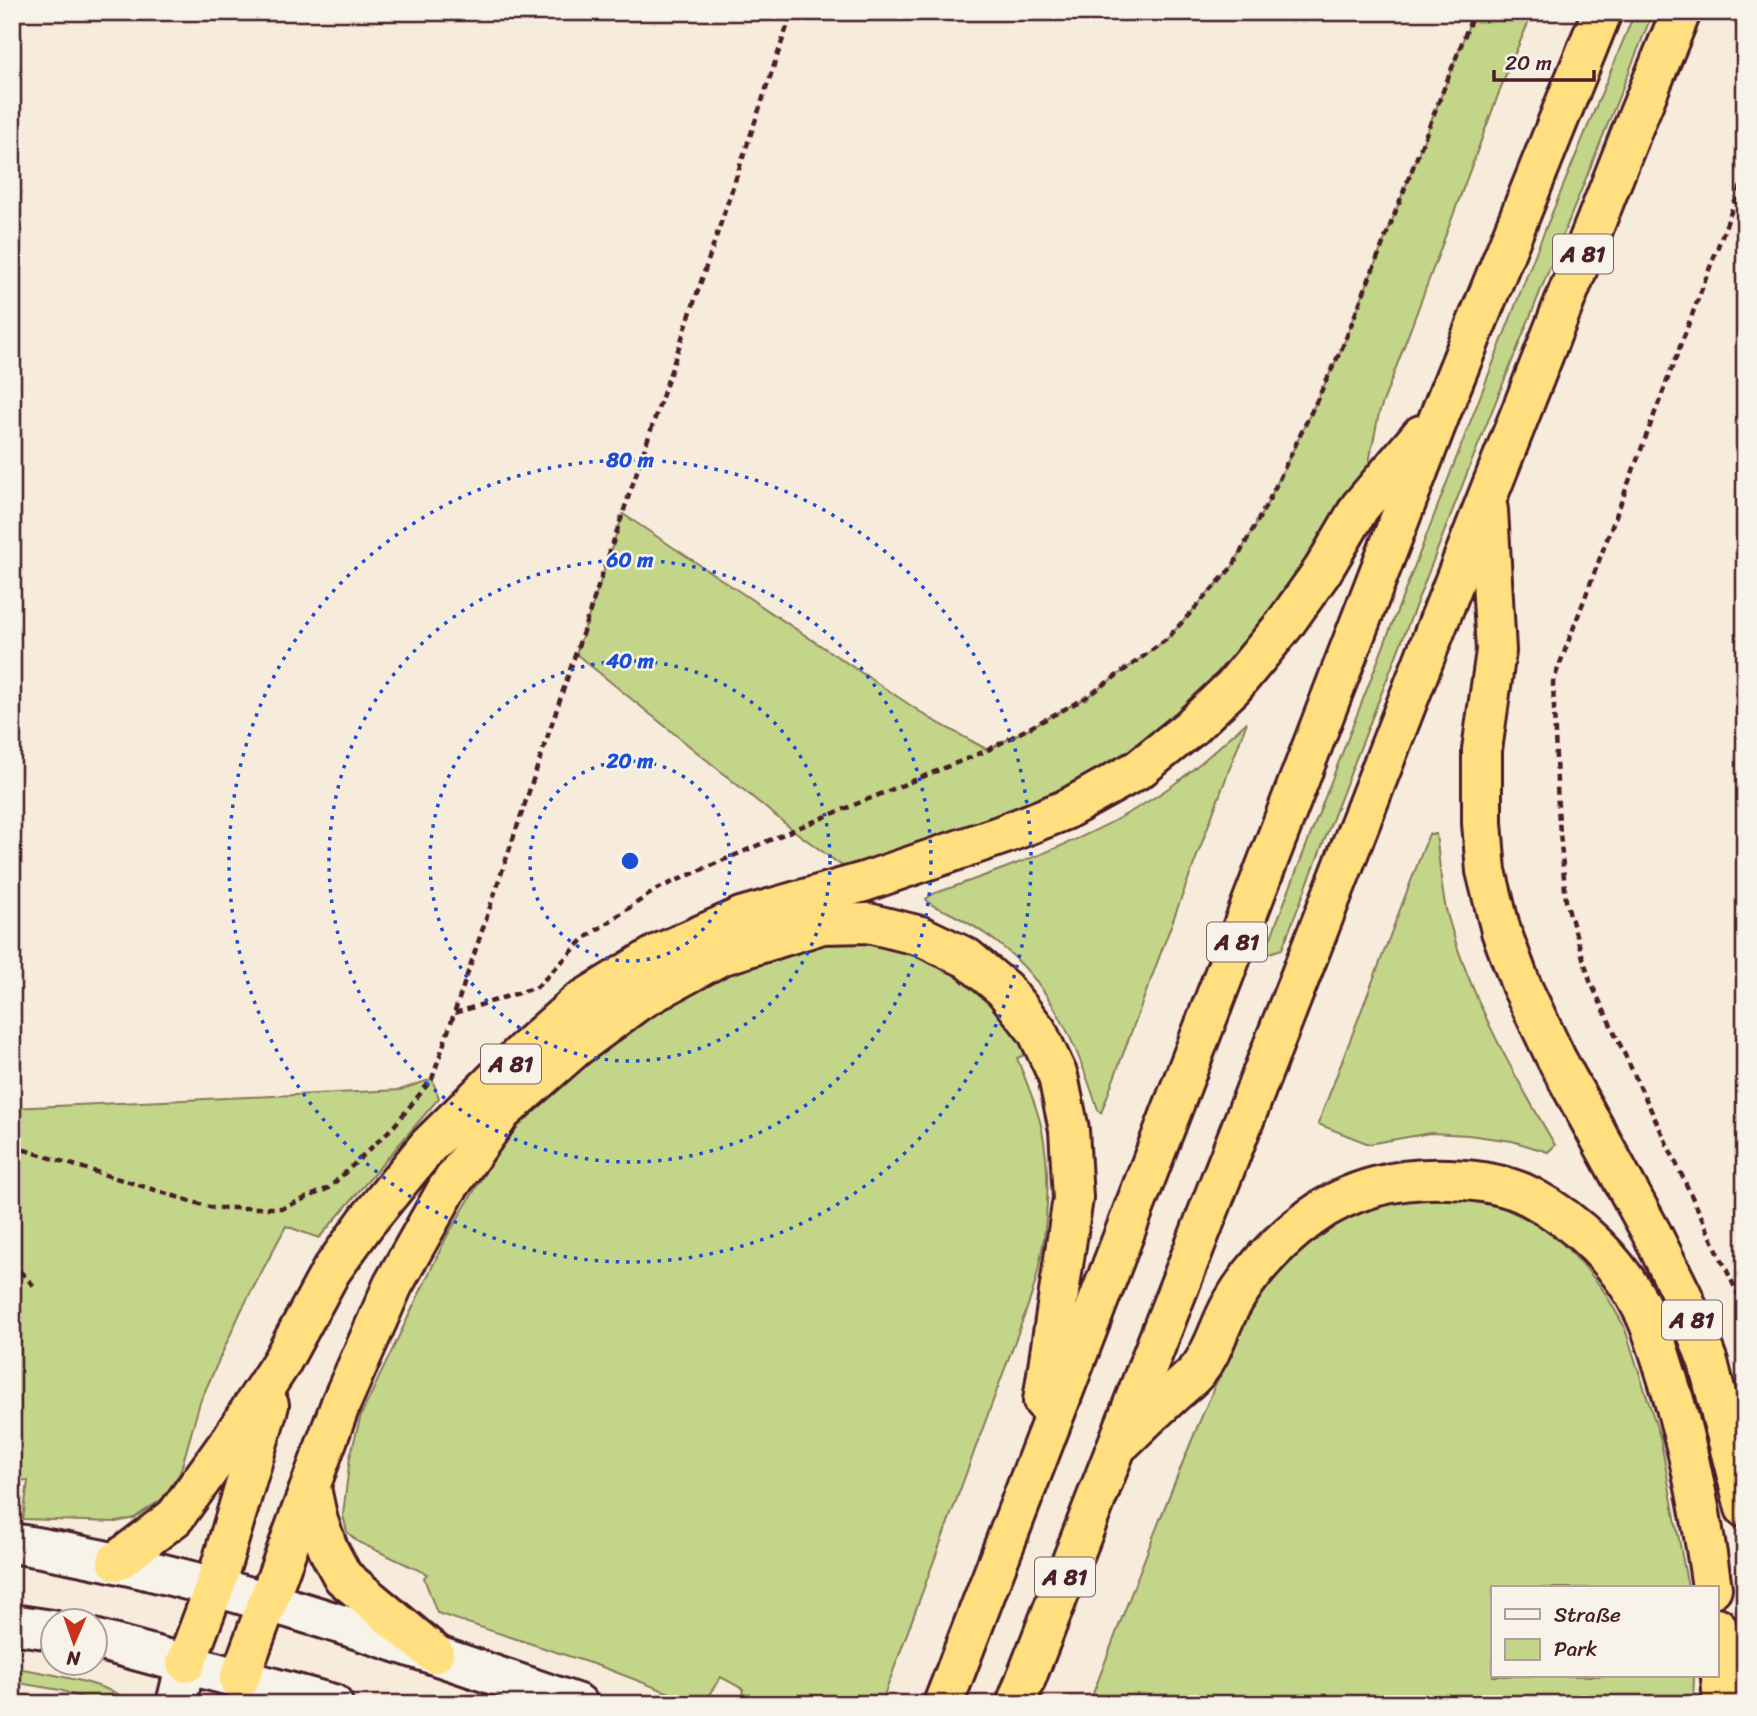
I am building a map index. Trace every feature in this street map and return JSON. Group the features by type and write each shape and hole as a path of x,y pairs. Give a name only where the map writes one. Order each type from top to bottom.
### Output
{"highway":[{"name":"A 81","path":"943,1704 1441,412 1602,12"},
{"name":"A 81","path":"1016,1704 1487,498 1681,12"},
{"name":"A 81","path":"117,1561 174,1517 232,1438 281,1363 331,1272 367,1221 428,1146 523,1052 578,1003 658,954 741,917 864,882 1002,835 1065,810 1139,769 1190,728 1233,687 1284,625 1323,570 1360,507 1441,412"},
{"name":"A 81","path":"1487,498 1496,651 1482,750 1482,823 1486,871 1495,907 1521,985 1556,1058 1651,1232 1683,1297 1708,1362 1745,1508"},
{"name":"A 81","path":"267,1602 341,1404 393,1285 447,1189 502,1112 576,1048 638,1000 720,956 822,924 868,923 921,936 967,958 1004,989 1037,1031 1058,1076 1069,1130 1073,1198 1032,1472"},
{"name":"A 81","path":"1113,1450 1200,1368 1230,1307 1254,1269 1283,1239 1313,1215 1348,1195 1386,1183 1424,1178 1462,1179 1499,1185 1530,1196 1564,1219 1601,1250 1623,1276 1644,1312 1678,1411 1693,1471 1712,1586"},
{"name":"A 81","path":"186,1663 215,1586 281,1363"},
{"path":"311,1488 328,1551 344,1577 434,1653"},
{"path":"236,1692 267,1602"},
{"path":"1718,1640 1723,1704"}],"main road":[{"path":"12,1543 117,1561 215,1586 434,1653 578,1704"},
{"path":"12,1624 38,1628"},
{"path":"108,1643 186,1663 236,1692 333,1704"},
{"path":"176,1704 186,1663"}],"path":[{"path":"12,1146 213,1208 283,1208 329,1188 394,1126 432,1079 792,12"},
{"path":"454,1014 537,987 585,938 657,889 988,750 1087,697 1166,640 1233,566 1269,500 1342,348 1474,12"},
{"path":"1745,175 1552,682 1558,809 1566,901 1590,981 1745,1309"},
{"path":"12,1263 34,1286"}],"green space":[{"path":"1474,12 1533,12 1506,74 1379,413 1360,507 1139,769 864,882 793,830 576,654 623,514 931,719 988,750 1087,697 1166,640 1233,566 1269,500 1342,348"},
{"path":"1635,12 1653,12 1471,463 1282,949 1264,955 1538,247"},
{"path":"1247,722 1101,1113 1061,1019 1034,979 1018,960 981,931 933,906 926,899 933,894 1057,848 1117,819 1173,785"},
{"path":"1429,834 1436,834 1445,902 1459,953 1496,1038 1555,1145 1548,1152 1512,1141 1430,1133 1369,1144 1318,1124"},
{"path":"862,940 912,952 940,964 979,991 1011,1027 1025,1055 1017,1058 1040,1121 1047,1183 1044,1236 1032,1295 881,1704 743,1704 743,1689 721,1677 706,1699 693,1702 605,1668 437,1613 424,1578 427,1574 358,1542 347,1532 343,1515 350,1457 361,1415 447,1236 509,1133 548,1091 595,1050 701,983 760,957 818,944"},
{"path":"432,1079 439,1098 319,1238 286,1226 241,1311 200,1402 180,1473 162,1499 134,1518 116,1522 23,1519 28,1481 12,1478 12,1108 400,1090"},
{"path":"1432,1198 1472,1201 1504,1208 1533,1222 1557,1238 1604,1291 1624,1326 1660,1437 1688,1586 1491,1586 1491,1678 1694,1678 1693,1704 1089,1704 1192,1439 1252,1304 1277,1270 1313,1238 1363,1210 1389,1202"},
{"path":"12,1667 38,1672 38,1678 69,1678 93,1684 109,1690 131,1704 99,1704 60,1690 12,1682"},
{"path":"12,1693 77,1704 12,1704"}]}
